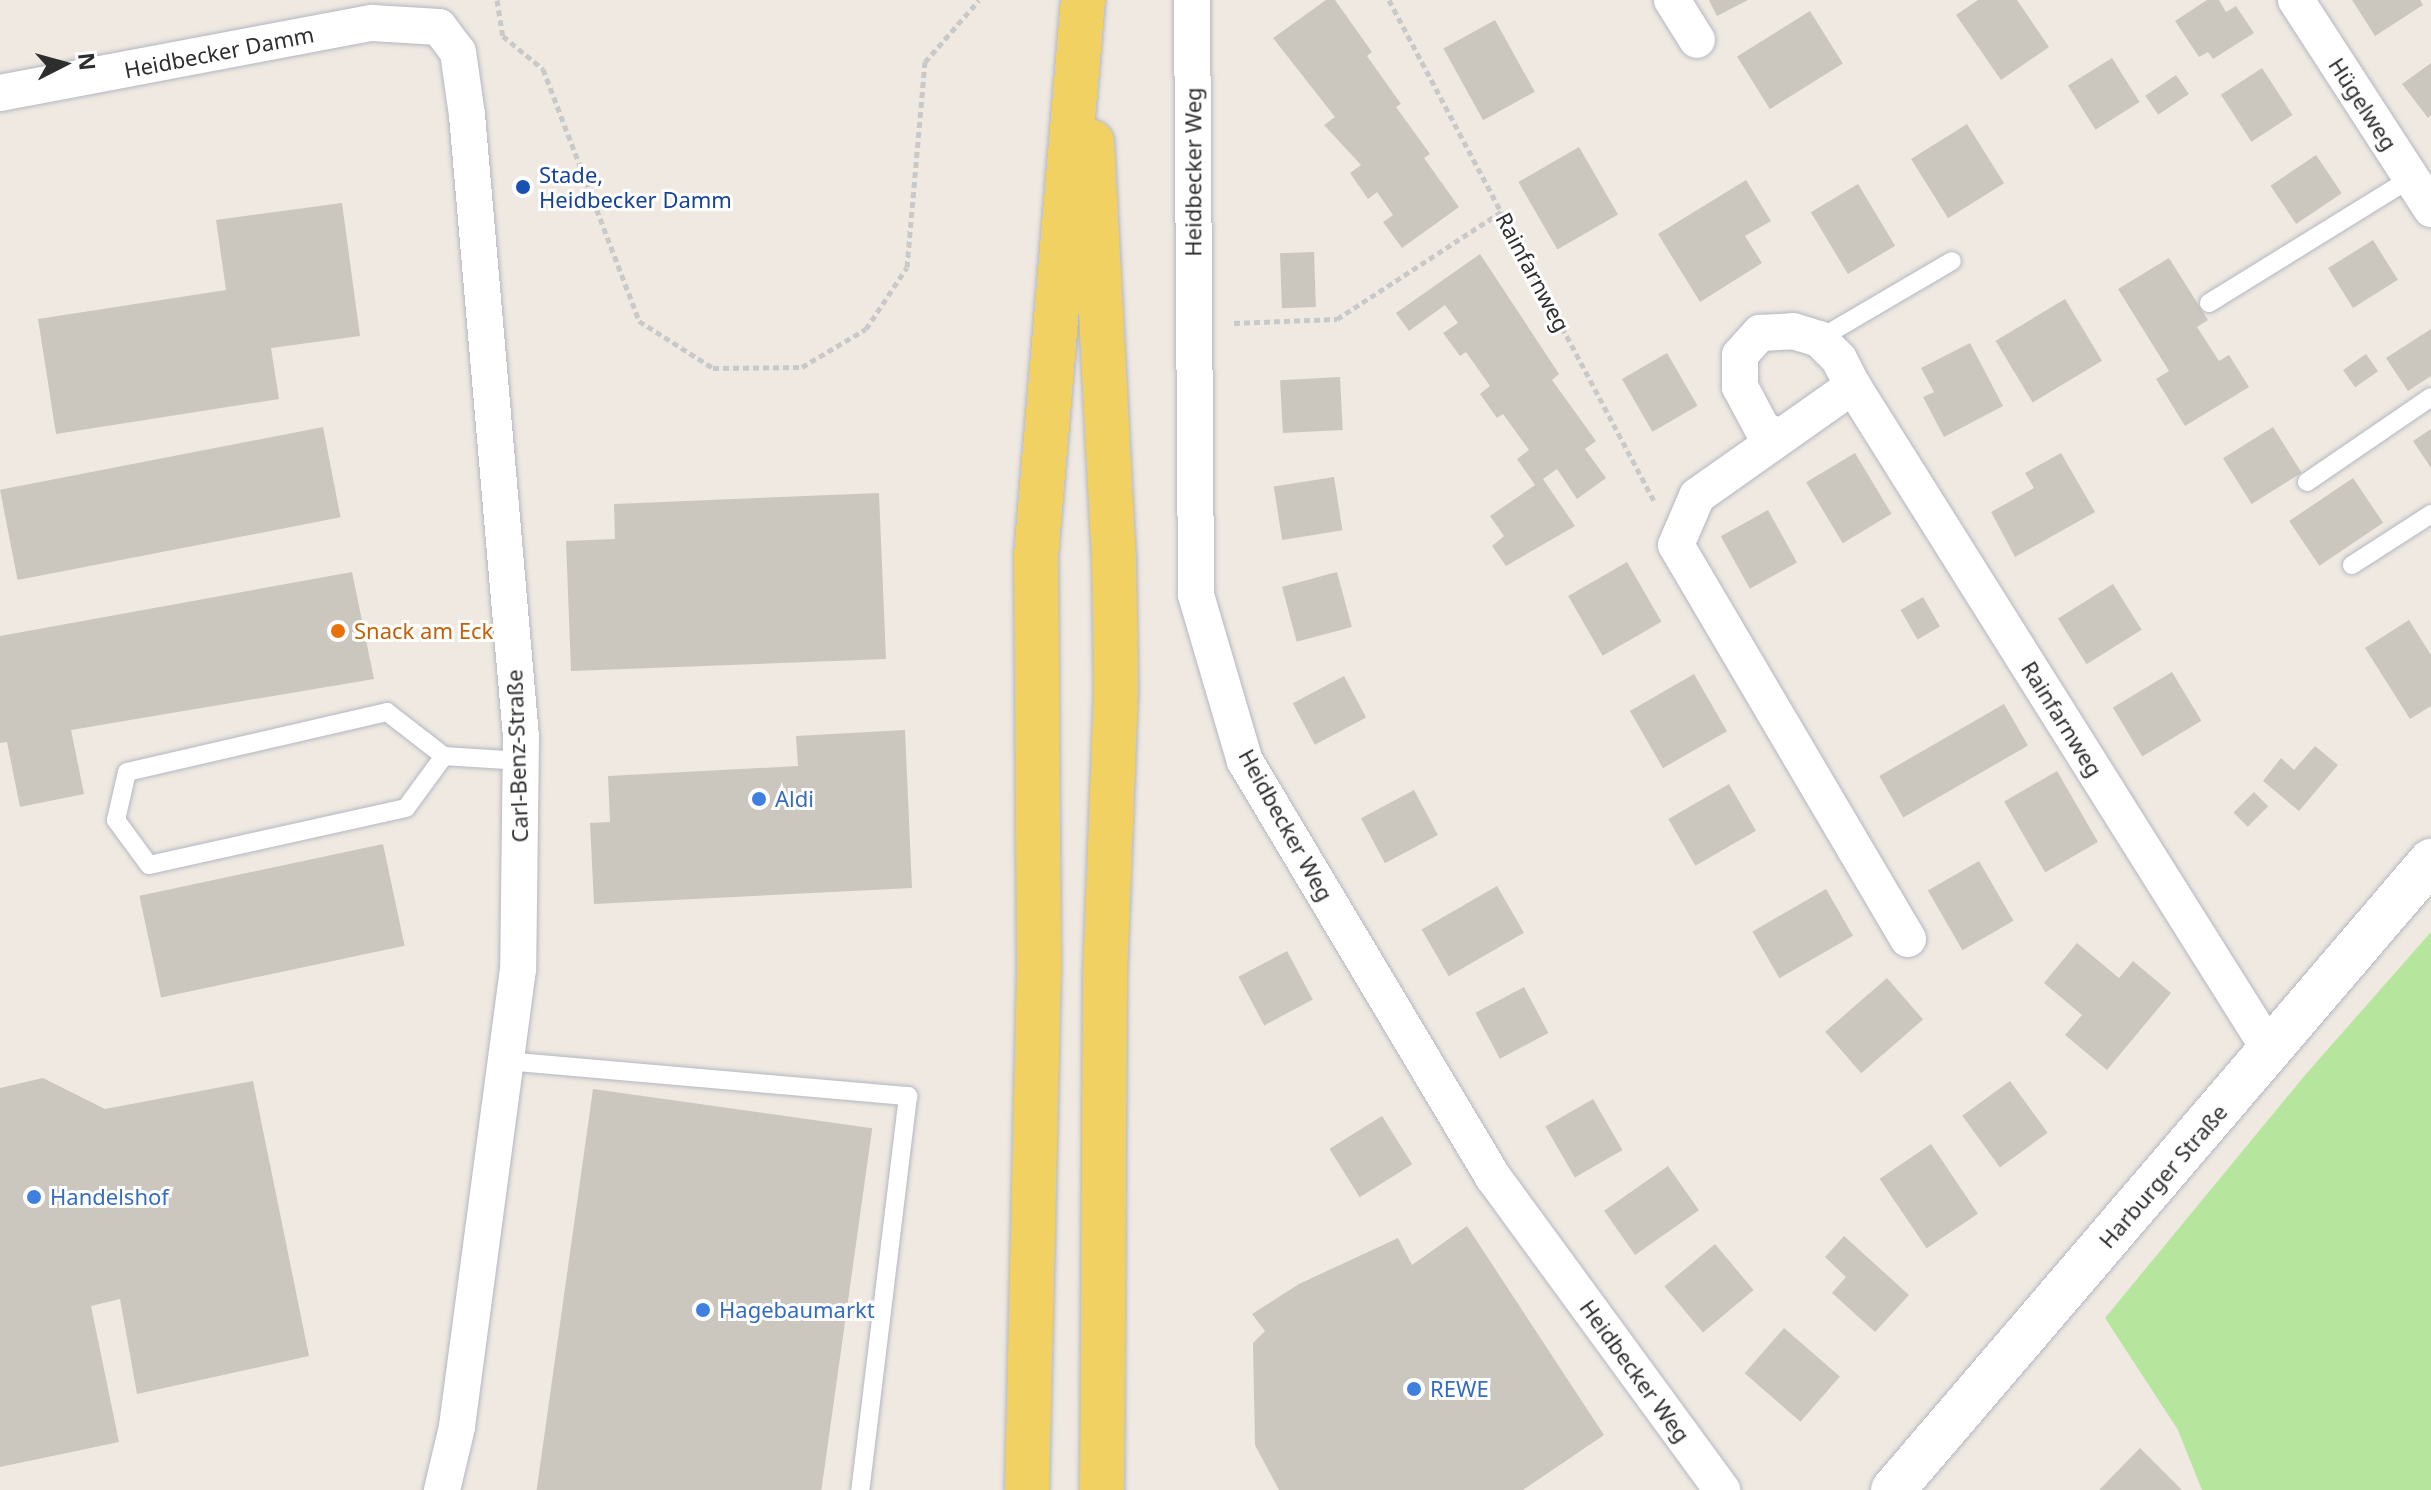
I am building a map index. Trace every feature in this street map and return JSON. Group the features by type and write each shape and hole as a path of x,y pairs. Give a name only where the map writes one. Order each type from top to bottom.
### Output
{"main road":[{"path":"1027,1490 1039,968 1036,556 1085,0"},
{"path":"1085,0 1115,646 1105,974 1102,1490"},
{"name":"Harburger Straße","path":"1893,1490 2271,1052 2431,861"}],"street":[{"name":"Heidbecker Weg","path":"1192,0 1196,595 1245,761 1493,1177 1722,1490"},
{"path":"1672,0 1697,40"},
{"name":"Hügelweg","path":"2296,0 2431,209"},
{"name":"Heidbecker Damm","path":"0,93 438,13"},
{"name":"Carl-Benz-Straße","path":"438,13 458,52 467,115 521,761 518,969 457,1427 442,1490"},
{"path":"1778,436 1763,430 1752,413 1740,387 1740,355 1760,333 1793,331 1819,339"},
{"name":"Rainfarnweg","path":"1819,339 1839,359 1853,386 2271,1052"},
{"path":"1853,386 1697,496 1676,545 1908,939"}],"lane":[{"path":"2209,303 2411,178"},
{"path":"1819,339 1952,261"},
{"path":"2307,482 2431,397"},
{"path":"2352,565 2431,514"},
{"path":"444,756 406,808 149,865 116,820 127,772 387,712 444,756 521,761"},
{"path":"506,1061 908,1096 860,1490"}],"path":[{"path":"497,0 503,36 543,69 639,321 713,368 802,367 866,329 907,267 925,62 979,0"},
{"name":"Rainfarnweg","path":"1389,0 1676,545"},
{"path":"1194,324 1337,319 1501,212"}],"green space":[{"path":"2431,932 2431,1490 2202,1490 2178,1430 2105,1318 2306,1074"}],"building":[{"path":"1326,0 1335,0 1372,52 1367,56 1401,104 1396,107 1430,154 1424,158 1459,207 1402,248 1383,222 1393,215 1377,192 1368,199 1350,173 1361,165 1324,125 1335,117 1273,38"},
{"path":"1709,0 1748,0 1717,16"},
{"path":"1978,0 2017,0 2049,47 2001,80 1956,15"},
{"path":"2207,0 2219,0 2226,12 2236,6 2254,33 2213,59 2208,52 2199,57 2175,21"},
{"path":"2352,0 2420,0 2423,5 2375,36"},
{"path":"1810,11 1843,64 1770,109 1737,57"},
{"path":"1495,20 1535,92 1483,120 1443,49"},
{"path":"2112,58 2140,102 2095,130 2068,86"},
{"path":"2431,63 2431,115 2428,118 2402,84"},
{"path":"2262,68 2292,115 2251,142 2221,95"},
{"path":"2176,75 2189,94 2158,115 2145,96"},
{"path":"1967,124 2004,183 1948,218 1911,159"},
{"path":"1579,147 1618,215 1557,250 1518,182"},
{"path":"2316,155 2342,193 2296,224 2270,186"},
{"path":"1746,180 1771,221 1745,236 1762,263 1700,302 1658,234"},
{"path":"1858,184 1895,246 1848,274 1811,212"},
{"path":"342,203 360,336 271,348 279,399 56,434 38,319 226,290 216,220"},
{"path":"2373,240 2398,280 2353,308 2328,268"},
{"path":"1314,252 1316,307 1282,308 1280,253"},
{"path":"1480,254 1559,374 1552,380 1596,441 1585,449 1606,478 1577,499 1557,469 1543,479 1575,526 1506,566 1492,546 1504,536 1490,516 1535,485 1517,459 1529,450 1503,414 1497,418 1480,394 1490,386 1466,352 1460,356 1443,333 1458,323 1445,305 1409,331 1396,313"},
{"path":"2169,258 2208,320 2197,327 2219,361 2229,355 2249,387 2185,426 2156,379 2169,371 2118,289"},
{"path":"2065,299 2102,361 2033,402 1996,341"},
{"path":"2431,329 2431,376 2408,391 2386,358"},
{"path":"1970,343 2003,406 1944,437 1923,397 1934,392 1921,368"},
{"path":"1667,353 1698,406 1652,432 1622,379"},
{"path":"2366,354 2378,371 2355,387 2343,370"},
{"path":"1340,377 1343,430 1283,433 1280,380"},
{"path":"323,427 341,517 18,580 0,490"},
{"path":"2273,427 2302,473 2252,504 2223,458"},
{"path":"2431,429 2431,468 2413,441"},
{"path":"1855,453 1892,514 1843,543 1806,482"},
{"path":"2061,453 2095,512 2015,557 1991,512 2034,488 2025,473"},
{"path":"1334,477 1342,530 1282,540 1274,487"},
{"path":"2353,478 2383,523 2319,566 2289,521"},
{"path":"879,493 886,659 571,671 566,541 615,539 614,504"},
{"path":"1768,510 1797,562 1750,589 1721,536"},
{"path":"1627,562 1662,622 1603,656 1568,596"},
{"path":"352,572 374,679 71,730 84,794 20,807 7,742 0,743 0,636"},
{"path":"1337,572 1352,627 1297,642 1282,587"},
{"path":"2113,584 2142,630 2086,664 2058,618"},
{"path":"1923,597 1940,626 1917,639 1900,610"},
{"path":"2409,620 2431,655 2431,706 2410,719 2365,648"},
{"path":"2172,672 2201,721 2142,756 2113,708"},
{"path":"1694,674 1727,731 1663,768 1630,711"},
{"path":"1344,676 1366,717 1315,745 1293,703"},
{"path":"2004,704 2028,746 1903,818 1879,776"},
{"name":"Aldi","path":"905,730 912,888 594,904 590,823 610,822 608,776 798,766 796,736"},
{"path":"2315,746 2338,765 2299,811 2263,781 2281,758 2294,770"},
{"path":"2057,771 2098,842 2045,873 2004,802"},
{"path":"1729,784 1756,831 1695,866 1668,819"},
{"path":"1414,790 1438,835 1385,863 1361,818"},
{"path":"2254,792 2268,806 2248,827 2233,813"},
{"path":"383,844 405,946 161,997 139,896"},
{"path":"1979,861 2014,921 1962,950 1928,890"},
{"path":"1497,886 1524,933 1449,976 1422,929"},
{"path":"1826,889 1853,936 1779,978 1752,932"},
{"path":"2077,943 2119,978 2133,961 2171,993 2107,1070 2065,1035 2082,1015 2044,983"},
{"path":"1287,951 1313,1000 1264,1025 1238,977"},
{"path":"1887,978 1923,1020 1861,1073 1825,1032"},
{"path":"1524,987 1548,1033 1500,1059 1475,1013"},
{"path":"43,1078 105,1109 253,1081 309,1356 137,1394 120,1299 91,1306 119,1442 0,1467 0,1088"},
{"path":"2010,1081 2048,1133 2000,1167 1962,1116"},
{"name":"Hagebaumarkt","path":"593,1089 872,1128 821,1490 537,1490"},
{"path":"1593,1099 1622,1150 1575,1178 1545,1126"},
{"path":"1382,1116 1412,1164 1360,1197 1329,1149"},
{"path":"1931,1144 1978,1214 1927,1248 1880,1179"},
{"path":"1668,1166 1699,1210 1635,1255 1604,1211"},
{"name":"REWE","path":"1467,1226 1604,1435 1523,1490 1279,1490 1255,1445 1253,1343 1265,1331 1252,1314 1299,1284 1398,1238 1412,1265"},
{"path":"1844,1236 1909,1295 1875,1332 1832,1293 1846,1277 1825,1257"},
{"path":"1715,1244 1754,1290 1703,1332 1664,1286"},
{"path":"1784,1328 1840,1377 1800,1422 1745,1373"},
{"path":"2140,1448 2182,1490 2099,1490"}],"place":[{"name":"Stade, Heidbecker Damm","path":"523,187"},
{"name":"Snack am Eck","path":"338,631"},
{"name":"Aldi","path":"759,799"},
{"name":"Handelshof","path":"34,1197"},
{"name":"Hagebaumarkt","path":"703,1310"},
{"name":"REWE","path":"1414,1389"}]}
